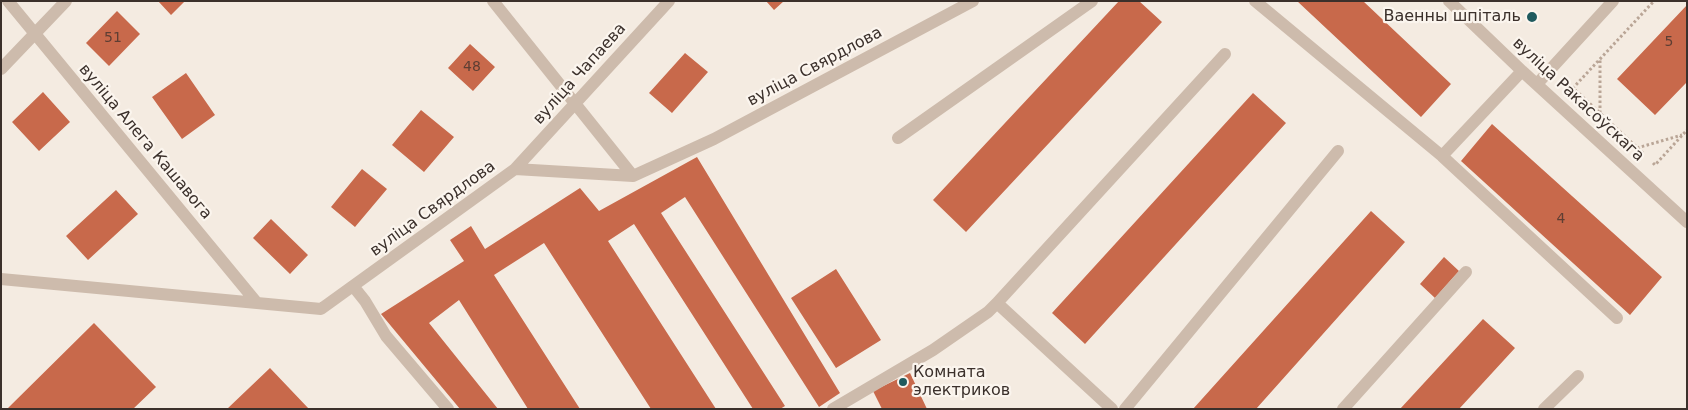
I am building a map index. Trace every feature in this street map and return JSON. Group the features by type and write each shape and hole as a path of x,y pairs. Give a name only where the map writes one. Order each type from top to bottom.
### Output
{"street":[{"name":"вуліца Алега Кашавога","path":"8,1 257,303"},
{"path":"1,69 66,1"},
{"path":"492,1 633,176"},
{"name":"вуліца Чапаева","path":"515,169 669,1"},
{"name":"вуліца Свярдлова","path":"1,278 321,309 515,169 633,176 714,139 973,1"},
{"path":"898,138 1092,1"},
{"path":"1255,1 1442,156 1617,318"},
{"name":"вуліца Ракасоўскага","path":"1449,1 1522,71 1687,222"},
{"path":"1536,84 1613,1"},
{"path":"833,409 933,350 988,312 1225,54"},
{"path":"1442,156 1522,71"},
{"path":"1125,409 1338,152"},
{"path":"1343,409 1466,272"},
{"path":"353,286 365,301 386,336 448,409"},
{"path":"997,303 1112,409"},
{"path":"1544,409 1578,376"}],"path":[{"path":"1654,1 1573,88 1655,165 1687,130"},
{"path":"1600,59 1600,114"},
{"path":"1637,148 1682,135"}],"building":[{"path":"158,1 185,1 171,15"},
{"path":"766,1 784,1 774,10"},
{"path":"1119,1 1139,1 1162,22 966,232 933,200"},
{"path":"1297,1 1363,1 1451,84 1421,117"},
{"path":"1687,5 1687,82 1655,115 1617,79"},
{"path":"117,11 140,34 109,66 86,43"},
{"path":"470,44 495,67 473,91 448,68"},
{"path":"685,53 708,72 672,113 649,93"},
{"path":"186,73 215,115 182,139 152,97"},
{"path":"43,92 70,122 39,151 12,122"},
{"path":"1253,93 1286,123 1085,344 1052,313"},
{"path":"421,110 454,137 424,172 392,145"},
{"path":"1492,124 1662,277 1630,315 1461,161"},
{"path":"697,157 840,393 819,407 685,197 661,213 785,406 780,409 753,409 634,224 608,241 716,409 651,409 544,243 494,275 580,409 528,409 459,300 429,323 498,409 460,409 381,314 464,261 450,240 471,226 485,249 580,188 599,211"},
{"path":"362,169 387,189 355,227 331,207"},
{"path":"116,190 138,214 88,260 66,236"},
{"path":"1371,211 1405,242 1256,409 1193,409"},
{"path":"271,219 308,255 290,274 253,238"},
{"path":"1444,257 1459,271 1435,298 1420,284"},
{"path":"836,269 881,340 836,368 791,298"},
{"path":"1483,319 1515,348 1459,409 1400,409"},
{"path":"94,323 156,387 133,409 7,409"},
{"path":"270,368 309,409 227,409"},
{"name":"Комната электриков","path":"910,373 927,409 882,409 873,391"}],"place":[{"name":"Ваенны шпіталь","path":"1532,17"},
{"name":"Комната электриков","path":"903,382"}]}
